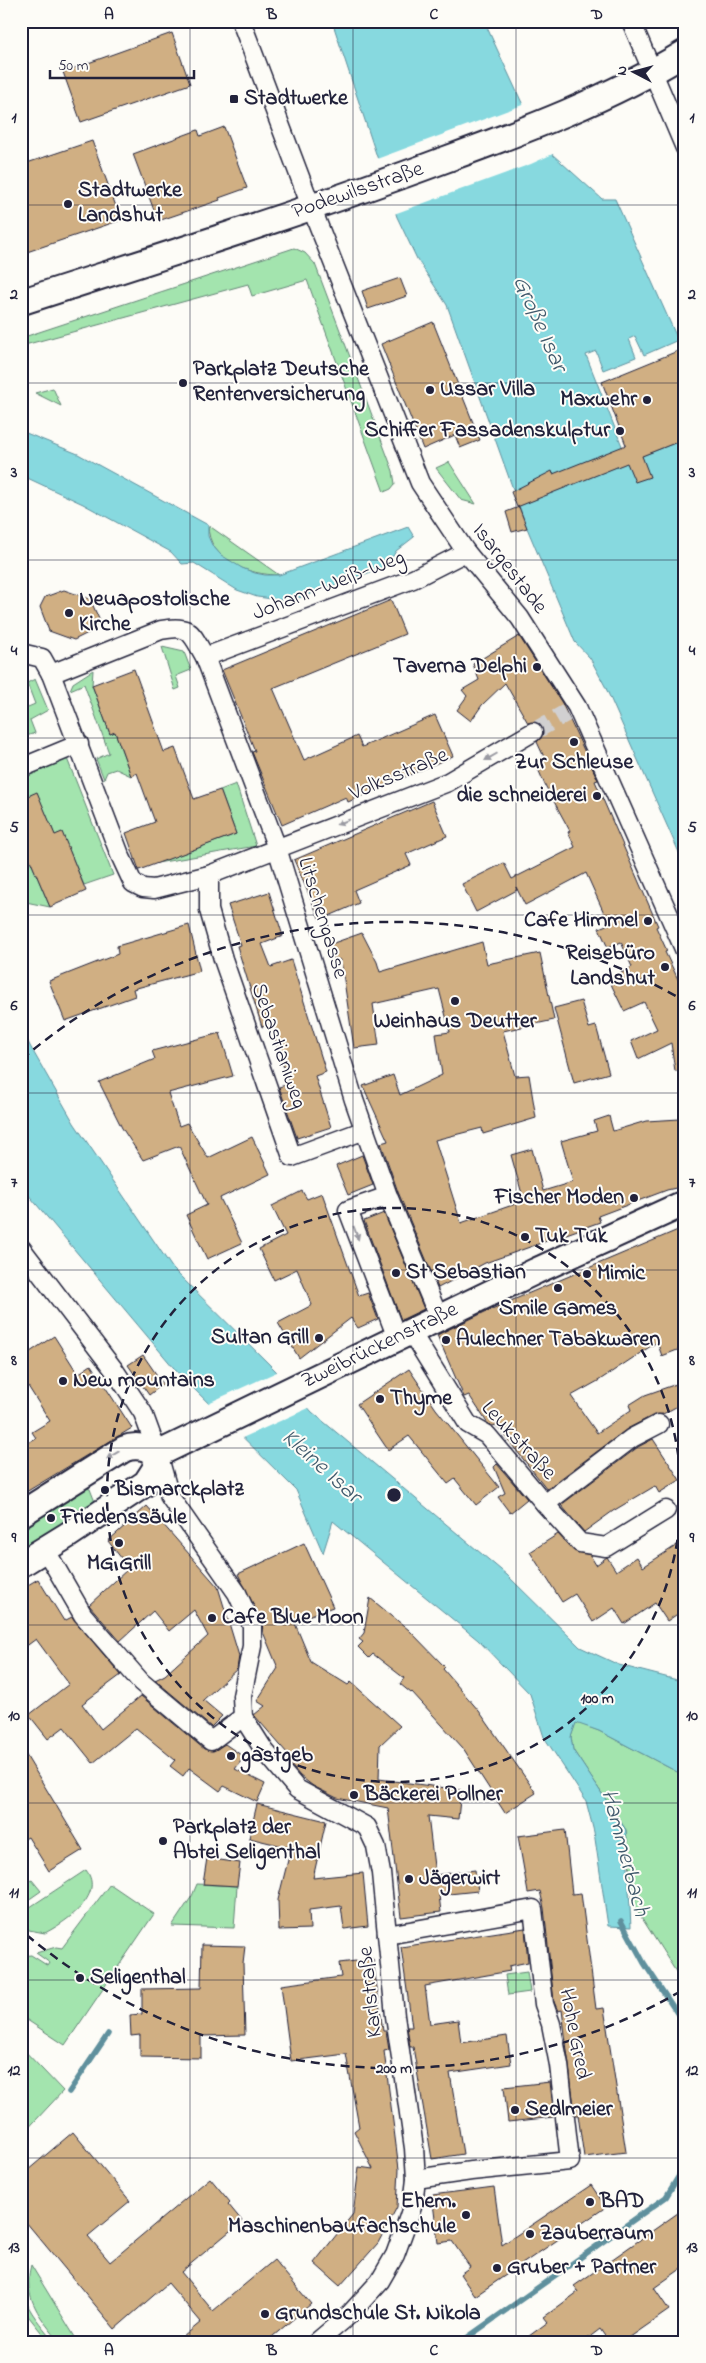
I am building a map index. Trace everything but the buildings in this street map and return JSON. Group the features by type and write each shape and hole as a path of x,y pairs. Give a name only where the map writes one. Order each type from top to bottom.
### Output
{"street":[{"name":"Isargestade","path":"242,21 312,209 420,483 466,552 520,618 572,710 685,950"},
{"path":"631,21 685,148"},
{"name":"Podewilsstraße","path":"21,302 247,227 312,209 348,196 580,108 653,72 685,53"},
{"name":"Johann-Weiß-Weg","path":"205,657 413,579 466,552"},
{"name":"Litschengasse","path":"51,674 161,630 179,626 190,632 205,657 277,848 354,1100 388,1196 439,1318"},
{"path":"21,653 42,658 51,674 79,744 21,768"},
{"name":"Volksstraße","path":"79,744 133,883 143,888 154,889 209,875 448,782 533,732"},
{"name":"Sebastianiweg","path":"209,875 208,910 223,959 292,1157 365,1130"},
{"path":"388,1196 348,1210 404,1335"},
{"name":"Zweibrückenstraße","path":"158,1454 214,1425 309,1382 621,1231 685,1203"},
{"name":"Karlstraße","path":"21,1248 115,1371 143,1413 158,1454 170,1497 237,1593 252,1626 252,1646 242,1696 243,1717 264,1750 297,1789 367,1827 376,1846 381,1873 416,2179 413,2204 406,2225 395,2255 380,2281 349,2315 317,2342"},
{"name":"Leukstraße","path":"404,1335 468,1424 487,1435 580,1544 606,1547 666,1510"},
{"name":"Leukstraße","path":"545,1504 632,1438 658,1424"},
{"path":"21,1514 124,1449 136,1446 150,1449 158,1454 155,1469 146,1483 21,1564"},
{"path":"45,1549 83,1615 141,1682 196,1729 211,1741 243,1717"},
{"name":"Hohe Gred","path":"387,1935 532,1909 544,2004 551,2024 559,2065 570,2161 479,2170 416,2179"}],"green space":[{"path":"294,248 305,253 315,264 393,471 395,484 391,489 384,492 307,280 252,296 248,284 21,346 21,338"},
{"path":"53,388 61,406 35,393"},
{"path":"449,462 476,504 461,500 436,468"},
{"path":"208,525 279,575 255,572 232,564 215,548 210,537"},
{"path":"162,647 184,652 191,670 176,676 180,688 175,690"},
{"path":"93,670 92,685 110,734 115,732 131,776 116,769 107,772 104,779 96,759 109,753 84,684 70,690 73,683"},
{"path":"35,679 48,710 30,720 35,733 21,738 21,710 35,704 27,683"},
{"path":"66,756 113,875 84,885 62,833 55,835 37,793 21,799 21,779"},
{"path":"236,784 256,846 157,863 236,834 220,790"},
{"path":"25,848 50,907 21,901 21,849"},
{"path":"83,1487 90,1489 95,1502 92,1507 21,1551 21,1526"},
{"path":"576,1722 599,1731 685,1776 685,1986 633,1904 626,1830 573,1750 571,1737"},
{"path":"86,1870 91,1880 91,1889 87,1899 80,1908 72,1916 45,1933 29,1930 21,1919 21,1913"},
{"path":"32,1880 41,1891 21,1905 21,1887"},
{"path":"110,1884 154,1914 65,2045 21,2016 21,1956 31,1955 48,1966 50,1963 36,1953 56,1947 62,1948"},
{"path":"197,1884 237,1886 234,1928 172,1926 192,1896"},
{"path":"527,1972 530,1992 508,1995 505,1975"},
{"path":"21,2047 63,2091 21,2136"},
{"path":"21,2250 25,2264 24,2296 32,2313 48,2334 45,2337 21,2307"},
{"path":"31,2265 78,2342 60,2342 40,2316 31,2297 29,2287"}],"water":[{"name":"Große Isar","path":"332,21 484,21 523,105 552,154 602,199 615,199 678,340 644,355 635,336 629,339 636,357 603,370 596,351 586,355 622,446 617,455 642,456 685,439 685,866 605,686 590,658 575,642 527,528 447,305 417,259 397,217"},
{"path":"21,431 78,454 208,525 208,536 212,545 221,555 242,568 255,573 279,575 408,527 414,537 396,551 387,566 302,597 280,600 257,597 237,590 194,563 182,564 171,552 83,504 21,475"},
{"name":"Kleine Isar","path":"21,1027 74,1123 173,1269 275,1370 312,1412 507,1575 580,1647 619,1665 685,1682 685,1776 599,1731 576,1723 571,1737 573,1750 626,1830 631,1927 608,1926 594,1832 586,1801 544,1737 530,1694 478,1640 333,1521 323,1553 296,1490 179,1374 21,1186"}],"pier":[{"path":"525,104 555,153 531,164 394,214 374,160"},
{"path":"279,1371 311,1407 240,1439 206,1404"}],"waterway":[{"name":"Hammerbach","path":"621,1921 644,1963 685,2025"},
{"path":"69,2092 108,2034"},
{"name":"Hammerbach","path":"461,2342 666,2197 685,2166"}],"tunnel":[{"path":"533,732 566,713"}],"place":[{"name":"Stadtwerke","path":"234,99"},
{"name":"Stadtwerke Landshut","path":"68,204"},
{"name":"Parkplatz Deutsche Rentenversicherung","path":"183,383"},
{"name":"Ussar Villa","path":"430,390"},
{"name":"Maxwehr","path":"647,400"},
{"name":"Schiffer Fassadenskulptur","path":"620,431"},
{"name":"Neuapostolische Kirche","path":"69,613"},
{"name":"Taverna Delphi","path":"537,667"},
{"name":"Zur Schleuse","path":"574,742"},
{"name":"die schneiderei","path":"597,796"},
{"name":"Cafe Himmel","path":"648,921"},
{"name":"Reisebüro Landshut","path":"665,967"},
{"name":"Weinhaus Deutter","path":"455,1001"},
{"name":"Fischer Moden","path":"634,1198"},
{"name":"Tuk Tuk","path":"525,1237"},
{"name":"St Sebastian","path":"396,1273"},
{"name":"Mimic","path":"587,1274"},
{"name":"Smile Games","path":"558,1288"},
{"name":"Sultan Grill","path":"319,1338"},
{"name":"Aulechner Tabakwaren","path":"446,1340"},
{"name":"New mountains","path":"63,1381"},
{"name":"Thyme","path":"380,1399"},
{"name":"Bismarckplatz","path":"105,1490"},
{"name":"Friedenssäule","path":"51,1518"},
{"name":"MG Grill","path":"119,1543"},
{"name":"Cafe Blue Moon","path":"212,1618"},
{"name":"gastgeb","path":"231,1756"},
{"name":"Bäckerei Pollner","path":"354,1795"},
{"name":"Parkplatz der Abtei Seligenthal","path":"163,1841"},
{"name":"Jägerwirt","path":"409,1879"},
{"name":"Seligenthal","path":"80,1978"},
{"name":"Sedlmeier","path":"515,2110"},
{"name":"BAD","path":"590,2202"},
{"name":"Ehem. Maschinenbaufachschule","path":"466,2215"},
{"name":"Zauberraum","path":"530,2234"},
{"name":"Gruber + Partner","path":"497,2268"},
{"name":"Grundschule St. Nikola","path":"265,2314"}]}
